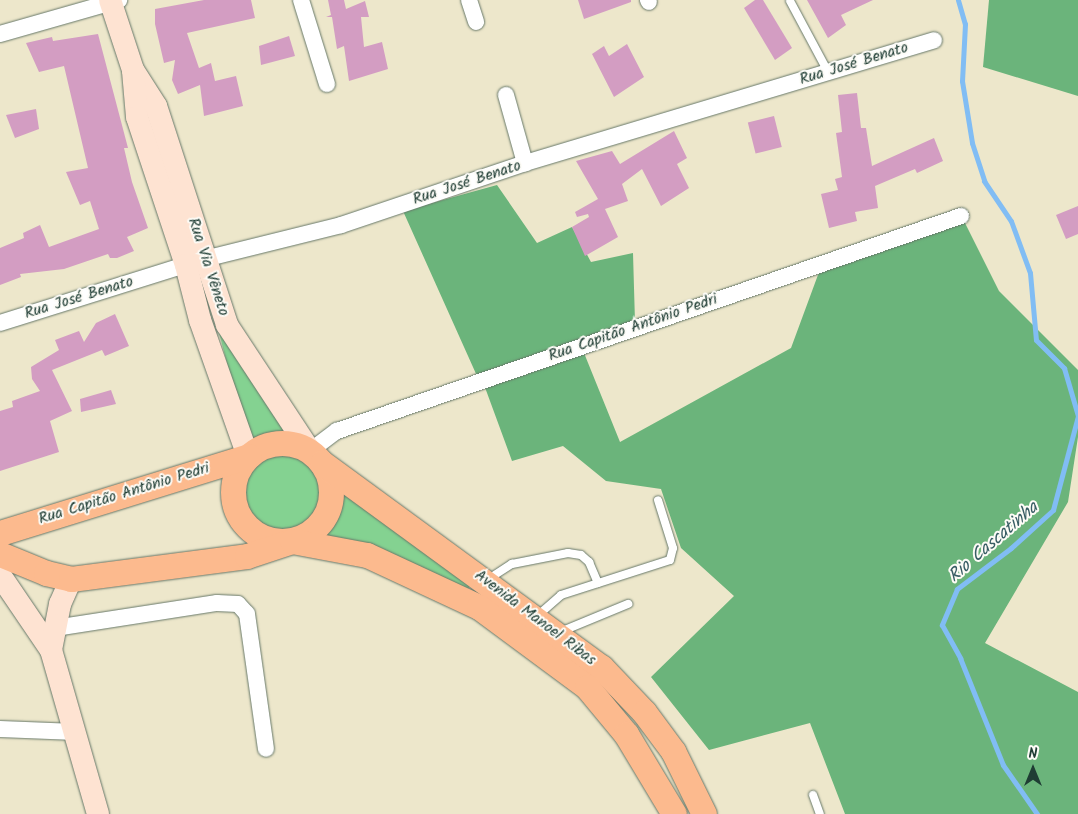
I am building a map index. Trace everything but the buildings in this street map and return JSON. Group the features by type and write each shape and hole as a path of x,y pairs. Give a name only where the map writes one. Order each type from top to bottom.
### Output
{"main road":[{"name":"Rua Via Vêneto","path":"113,1 133,70 156,106 195,262 200,320 248,456"},
{"name":"Rua Via Vêneto","path":"195,262 227,325 316,457"},
{"path":"278,443 295,444 316,457 330,477 332,494 328,510 314,530 292,541 275,541 260,536 247,527 238,514 233,499 233,483 248,456 262,447 278,443"},
{"name":"Rua Capitão Antônio Pedri","path":"0,533 248,456"},
{"name":"Avenida Manoel Ribas","path":"316,457 600,667 644,712 673,752 704,814"},
{"name":"Avenida Manoel Ribas","path":"247,556 292,541 339,549 398,567 479,607 587,687 626,734 674,814"},
{"name":"Avenida Manoel Ribas","path":"0,554 46,573 72,579 247,556 339,549"},
{"path":"0,575 51,650 98,814"},
{"path":"51,650 60,604 72,579"}],"street":[{"path":"301,0 327,84"},
{"path":"469,0 476,22"},
{"path":"0,34 113,1"},
{"name":"Rua José Benato","path":"0,323 195,262 341,225 525,163 934,40"},
{"path":"506,95 525,163"},
{"name":"Rua Capitão Antônio Pedri","path":"316,457 337,431 961,216"},
{"path":"55,628 218,603 238,604 247,614 266,749"},
{"path":"0,729 76,732"}],"lane":[{"path":"790,1 828,72"},
{"path":"535,618 561,596 673,556 658,500"},
{"path":"486,581 512,564 568,553 581,555 589,562 598,584"},
{"path":"556,634 628,604"},
{"path":"813,795 820,814"}],"green space":[{"path":"989,0 1078,0 1078,96 983,67"},
{"path":"497,185 537,243 572,227 591,262 633,253 635,322 477,376 403,211"},
{"path":"962,217 999,291 1078,370 1078,437 1068,502 985,643 1078,692 1078,814 845,814 810,723 709,750 651,677 734,596 681,548 661,489 606,481 563,446 512,461 483,382 582,348 620,442 791,348 822,264"},
{"path":"216,321 289,438 248,445"},
{"path":"282,454 297,457 309,465 317,477 320,492 317,507 309,519 297,527 282,530 267,527 255,519 247,507 244,492 247,477 255,465 267,457"},
{"path":"338,481 470,586 468,589 310,540 332,522 337,506"}],"waterway":[{"name":"Rio Cascatinha","path":"958,0 965,24 962,81 972,143 984,181 1011,221 1030,273 1036,340 1064,368 1078,416 1053,510 1011,548 957,589 942,625 960,658 1003,765 1037,814"}]}
